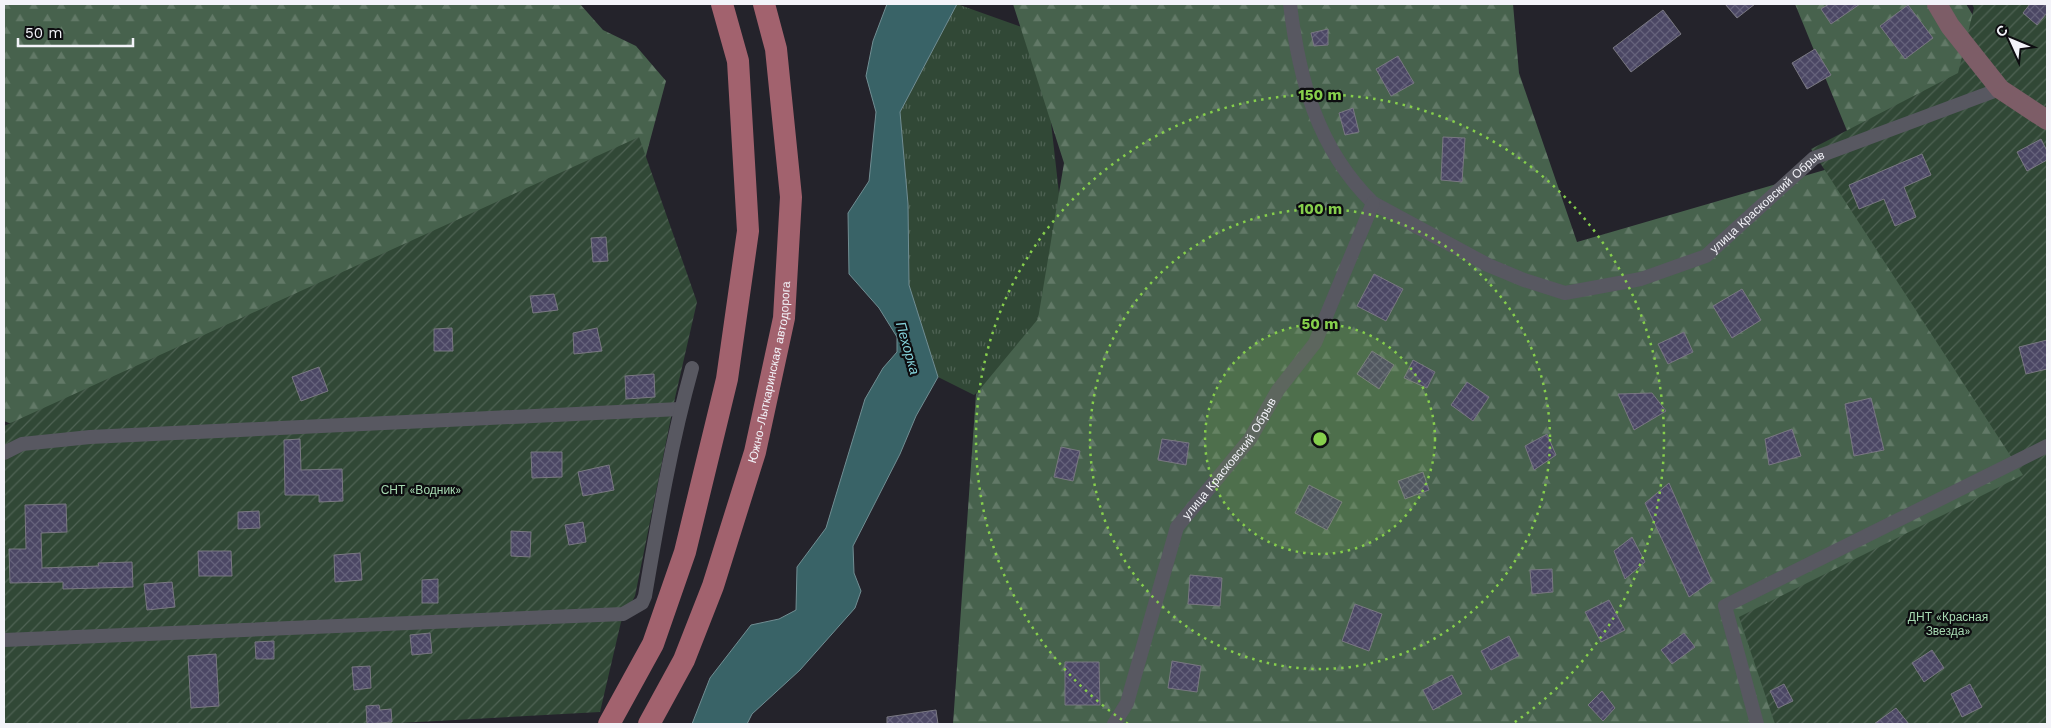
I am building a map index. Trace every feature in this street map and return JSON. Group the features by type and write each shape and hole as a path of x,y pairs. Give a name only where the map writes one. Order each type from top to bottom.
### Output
{"main road":[{"path":"609,724 653,644 684,552 727,379 748,231 738,61 722,4"},
{"name":"Южно-Лыткаринская автодорога","path":"649,724 684,660 713,586 756,452 784,318 791,197 776,49 764,4"},
{"path":"1937,4 1950,26 2000,89 2047,120"}],"street":[{"name":"улица Красковский Обрыв","path":"1290,4 1297,55 1309,103 1334,154 1363,194 1373,203 1488,265 1524,280 1564,293 1641,279 1706,256 1814,158 2000,89"},
{"name":"улица Красковский Обрыв","path":"1114,724 1127,704 1177,527 1250,439 1278,390 1315,343 1373,203"},
{"path":"4,640 622,614 642,603 645,596 680,409 692,368"},
{"path":"4,453 22,444 90,437 680,409"},
{"path":"1757,724 1725,606 2047,446"}],"green space":[{"path":"4,4 580,4 603,30 636,46 666,81 644,163 46,421 9,423 4,421"},
{"path":"957,4 1041,34 1072,308 974,395 938,377 909,285 908,204 900,112"},
{"path":"1013,4 1513,4 1519,73 1577,242 1859,160 1795,4 1966,4 2029,106 2047,724 953,724 976,394 1038,319 1064,163"},
{"name":"ДНТ «Красная Звезда»","path":"1972,4 2047,4 2047,724 1775,724 1739,617 2023,475 1811,149 1958,73 1974,8"},
{"name":"СНТ «Водник»","path":"639,137 697,302 675,398 635,596 621,622 600,712 382,724 4,724 4,426"}],"water":[{"name":"Пехорка","path":"887,4 957,4 900,112 908,204 909,285 938,377 916,416 900,454 853,546 854,573 861,591 855,608 800,670 752,714 747,724 692,724 710,678 751,625 779,619 796,610 797,567 826,528 865,399 883,368 897,352 897,337 879,308 849,274 848,213 869,181 876,112 866,76 873,41"}],"building":[{"path":"1725,4 1755,4 1737,18"},
{"path":"1829,4 1860,4 1831,24 1821,9"},
{"path":"2030,4 2047,4 2047,13 2037,25 2023,13"},
{"path":"1908,5 1933,38 1905,59 1880,26"},
{"path":"1663,10 1681,34 1631,72 1613,48"},
{"path":"1328,29 1328,45 1314,46 1311,33"},
{"path":"1815,49 1831,75 1807,89 1792,63"},
{"path":"1398,56 1414,83 1391,96 1376,69"},
{"path":"1353,108 1359,132 1345,135 1339,113"},
{"path":"1443,137 1465,138 1462,182 1441,180"},
{"path":"2041,139 2047,151 2047,160 2027,171 2017,152"},
{"path":"1922,154 1931,175 1904,187 1916,217 1895,226 1884,199 1859,209 1849,185"},
{"path":"606,237 608,261 593,262 591,238"},
{"path":"1374,274 1403,289 1386,321 1357,306"},
{"path":"1742,289 1761,320 1732,338 1713,306"},
{"path":"554,294 558,310 533,313 530,296"},
{"path":"452,328 453,351 434,351 434,329"},
{"path":"597,328 602,351 574,354 573,333"},
{"path":"1684,332 1693,352 1668,364 1658,344"},
{"path":"2047,340 2047,369 2026,374 2019,347"},
{"path":"1372,351 1394,365 1379,389 1357,374"},
{"path":"1413,360 1435,372 1427,388 1404,378"},
{"path":"319,367 328,391 301,401 292,377"},
{"path":"654,374 655,397 626,399 625,376"},
{"path":"1467,382 1489,397 1473,421 1451,405"},
{"path":"1652,393 1666,411 1634,430 1618,394"},
{"path":"1871,398 1884,450 1854,456 1845,404"},
{"path":"1792,429 1801,456 1769,465 1765,439"},
{"path":"1547,434 1556,455 1534,470 1525,446"},
{"path":"300,439 301,470 342,469 343,501 319,502 319,495 285,495 284,440"},
{"path":"1162,439 1189,443 1186,465 1158,460"},
{"path":"1061,447 1080,451 1073,481 1054,477"},
{"path":"531,452 562,452 562,477 532,478"},
{"path":"609,465 614,490 583,496 578,472"},
{"path":"1423,472 1429,490 1405,499 1398,481"},
{"path":"1669,483 1712,581 1689,597 1645,503"},
{"path":"1309,485 1342,502 1327,530 1295,513"},
{"path":"66,504 67,532 41,533 42,568 99,566 98,563 132,562 133,587 63,589 63,582 10,583 9,549 26,549 25,505"},
{"path":"259,511 260,528 238,529 238,512"},
{"path":"583,522 586,542 569,545 565,525"},
{"path":"511,531 531,532 530,557 511,556"},
{"path":"1632,537 1645,562 1625,579 1614,551"},
{"path":"198,551 231,551 232,576 199,576"},
{"path":"360,553 362,580 335,582 334,555"},
{"path":"1552,569 1553,592 1532,594 1530,570"},
{"path":"1190,575 1222,578 1220,606 1188,604"},
{"path":"438,579 438,603 422,603 422,580"},
{"path":"172,582 175,607 147,610 144,584"},
{"path":"1609,600 1625,630 1601,642 1585,612"},
{"path":"1355,604 1382,614 1369,651 1342,641"},
{"path":"430,633 432,653 412,655 410,635"},
{"path":"1684,633 1695,647 1672,664 1661,650"},
{"path":"1509,636 1519,656 1491,670 1481,651"},
{"path":"274,641 274,659 256,659 255,642"},
{"path":"1932,650 1944,668 1924,682 1912,663"},
{"path":"216,654 219,706 191,708 188,656"},
{"path":"1172,661 1201,666 1197,692 1168,688"},
{"path":"1065,662 1099,662 1100,705 1065,705"},
{"path":"370,666 371,688 354,690 352,667"},
{"path":"1452,675 1462,694 1433,710 1423,690"},
{"path":"1784,684 1793,701 1778,708 1770,691"},
{"path":"1970,684 1982,707 1962,717 1951,694"},
{"path":"1602,691 1615,708 1603,721 1588,705"},
{"path":"379,705 380,710 391,709 392,722 367,724 366,706"},
{"path":"1896,708 1909,724 1874,724"},
{"path":"936,710 938,724 887,724 887,717"}]}
